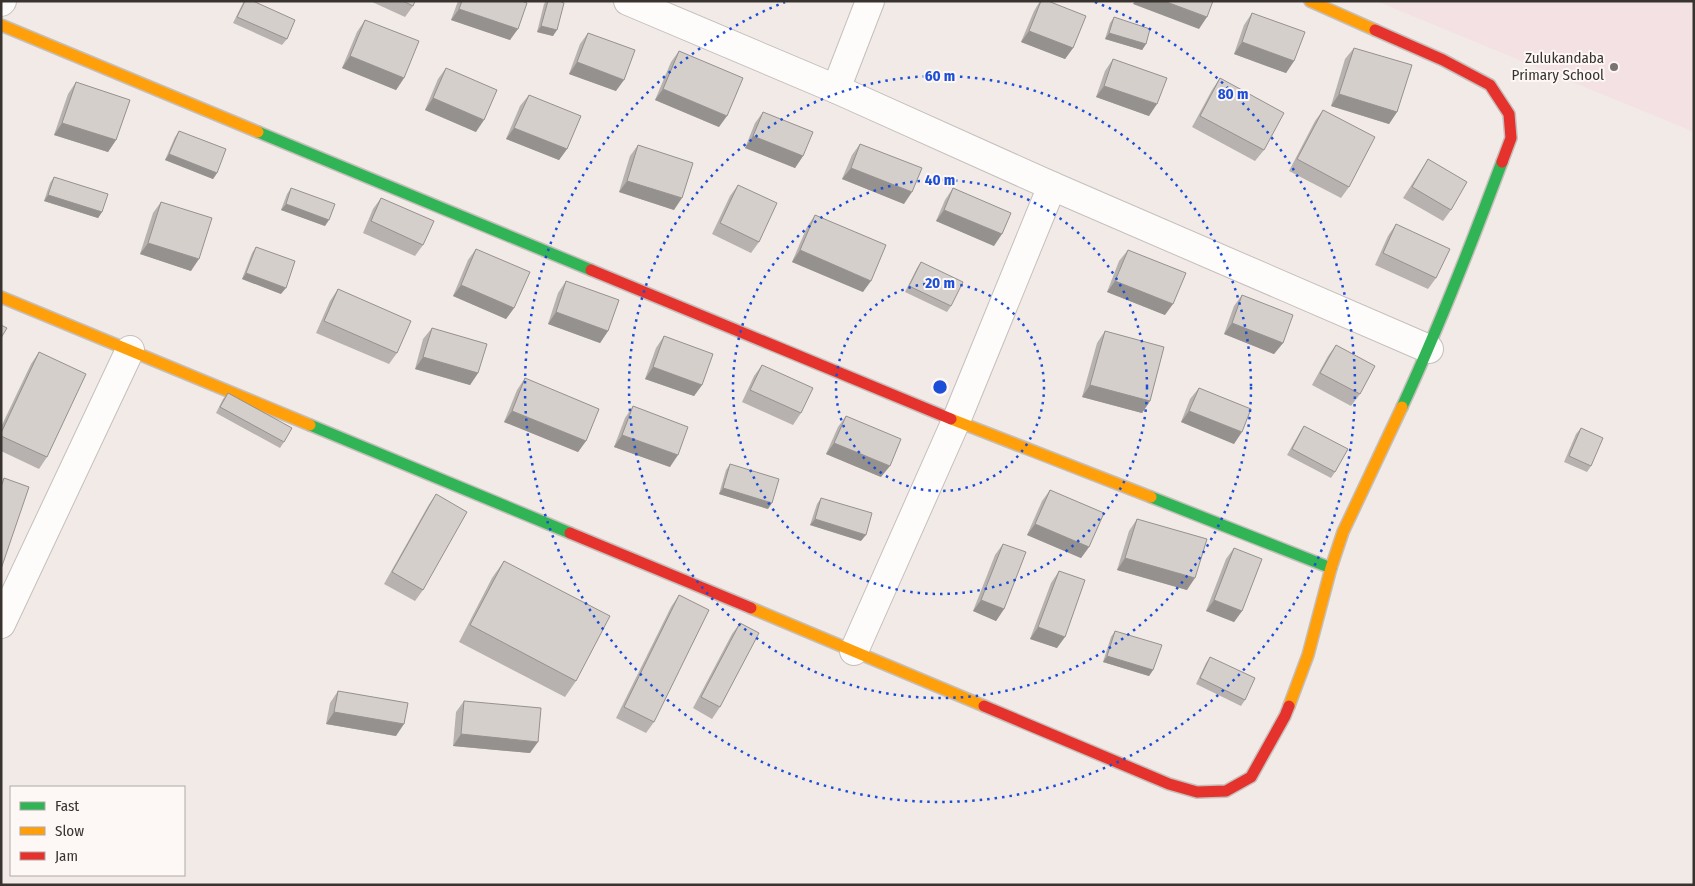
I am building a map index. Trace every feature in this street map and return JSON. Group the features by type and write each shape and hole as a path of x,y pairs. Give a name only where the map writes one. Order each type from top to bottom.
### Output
{"street":[{"path":"628,1 836,89 1052,186 1429,349"},
{"path":"836,89 870,1"},
{"path":"1,297 854,651 1169,784 1197,792 1226,790 1251,777 1285,716 1308,655 1331,568 1343,532 1429,349 1455,287 1511,138 1509,114 1490,85 1443,60 1310,1"},
{"path":"1,25 956,422 1331,568"},
{"path":"854,651 956,422 1052,186"},
{"path":"1,624 130,350"}],"shaded area":[{"name":"Zulukandaba Primary School","path":"1376,1 1694,1 1694,132"}],"building":[{"path":"245,1 253,1 295,20 287,39 237,17"},
{"path":"403,1 415,1 413,6"},
{"path":"462,1 522,1 527,3 518,29 459,9"},
{"path":"548,1 564,3 557,30 541,26"},
{"path":"1041,1 1048,1 1086,16 1073,48 1029,31"},
{"path":"1164,1 1213,1 1207,17"},
{"path":"1252,13 1305,32 1294,61 1242,42"},
{"path":"1114,17 1150,29 1146,44 1109,33"},
{"path":"365,20 419,41 404,78 350,56"},
{"path":"588,33 635,50 624,80 577,62"},
{"path":"1354,48 1412,65 1397,112 1339,94"},
{"path":"679,51 743,78 727,116 663,89"},
{"path":"1113,59 1167,78 1157,104 1104,86"},
{"path":"446,68 497,90 484,120 433,98"},
{"path":"1220,78 1284,113 1264,150 1200,116"},
{"path":"76,82 130,100 116,140 62,123"},
{"path":"529,95 581,116 567,149 514,128"},
{"path":"1323,110 1375,137 1349,187 1297,159"},
{"path":"763,112 813,132 803,156 753,136"},
{"path":"179,131 226,149 217,173 169,154"},
{"path":"860,144 922,168 912,192 851,168"},
{"path":"638,145 693,163 682,198 627,181"},
{"path":"1428,159 1467,182 1451,210 1412,187"},
{"path":"54,177 108,194 102,212 48,195"},
{"path":"738,185 777,203 759,242 720,223"},
{"path":"291,188 335,204 329,220 286,204"},
{"path":"953,188 1011,213 1002,234 944,210"},
{"path":"381,198 434,221 423,245 371,221"},
{"path":"161,202 212,218 199,259 148,243"},
{"path":"815,215 886,245 871,281 800,250"},
{"path":"1396,224 1450,249 1436,278 1383,253"},
{"path":"256,247 295,261 286,288 246,273"},
{"path":"476,249 530,272 514,308 461,285"},
{"path":"1128,250 1186,273 1173,304 1115,281"},
{"path":"921,262 963,282 951,306 909,286"},
{"path":"566,281 619,300 608,331 556,312"},
{"path":"338,289 411,321 397,353 324,321"},
{"path":"1242,295 1293,315 1283,343 1232,323"},
{"path":"1,325 7,328 1,338"},
{"path":"432,328 487,344 478,373 423,357"},
{"path":"1105,331 1164,347 1150,401 1090,385"},
{"path":"664,336 713,354 702,385 653,367"},
{"path":"1336,345 1375,366 1360,394 1320,373"},
{"path":"39,352 86,374 47,457 1,436"},
{"path":"762,365 813,388 801,413 750,390"},
{"path":"525,378 599,409 586,441 512,411"},
{"path":"1199,388 1251,409 1242,432 1189,411"},
{"path":"228,393 292,428 284,442 220,407"},
{"path":"633,406 688,427 678,455 622,435"},
{"path":"846,416 901,439 890,466 834,443"},
{"path":"1304,426 1348,449 1335,472 1292,449"},
{"path":"1581,428 1603,438 1591,466 1569,456"},
{"path":"730,464 779,479 772,503 723,488"},
{"path":"4,478 29,487 1,569 1,487"},
{"path":"1050,490 1104,513 1089,547 1035,524"},
{"path":"436,494 467,512 423,590 392,572"},
{"path":"821,498 872,513 866,535 815,519"},
{"path":"1137,519 1207,539 1195,578 1125,558"},
{"path":"1003,544 1026,552 1004,609 981,600"},
{"path":"1234,548 1262,559 1242,611 1214,600"},
{"path":"504,561 610,616 576,681 470,625"},
{"path":"1059,571 1085,580 1065,637 1038,627"},
{"path":"679,595 709,610 654,722 624,707"},
{"path":"740,623 759,633 720,707 701,697"},
{"path":"1115,631 1162,645 1153,670 1107,656"},
{"path":"1210,657 1255,678 1245,700 1200,678"},
{"path":"338,691 408,703 404,724 334,712"},
{"path":"464,701 541,708 538,742 461,734"}],"traffic: fast":[{"path":"258,132 591,270"},
{"path":"1402,407 1454,286 1502,162"},
{"path":"310,425 570,533"},
{"path":"1151,497 1331,568"}],"traffic: slow":[{"path":"1310,1 1375,30"},
{"path":"1,25 258,132"},
{"path":"1,297 310,425"},
{"path":"1289,706 1308,655 1331,568 1343,532 1402,407"},
{"path":"951,419 1151,497"},
{"path":"751,608 984,706"}],"traffic: jam":[{"path":"1375,30 1443,60 1490,85 1509,114 1511,138 1502,162"},
{"path":"591,270 951,419"},
{"path":"570,533 751,608"},
{"path":"984,706 1169,784 1197,792 1226,791 1251,777 1289,706"}],"place":[{"name":"Zulukandaba Primary School","path":"1614,67"}]}
